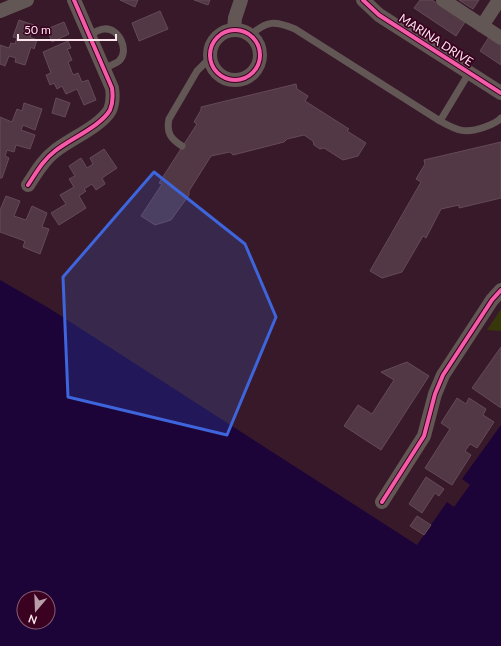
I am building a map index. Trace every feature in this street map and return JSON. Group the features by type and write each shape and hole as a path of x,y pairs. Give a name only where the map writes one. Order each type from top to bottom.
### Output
{"street":[{"path":"0,11 27,0"},
{"path":"28,185 43,162 54,151 101,119 110,110 113,99 112,88 74,0"},
{"path":"234,29 235,18 241,0"},
{"name":"MARINA DRIVE","path":"363,0 379,15 501,93"},
{"path":"442,0 501,38"},
{"path":"482,26 499,0"},
{"path":"234,29 243,30 251,35 258,45 261,57 257,68 251,75 242,79 232,80 220,75 213,67 210,58 211,47 217,37 224,32 234,29"},
{"path":"382,502 424,436 435,394 444,375 492,300 501,290"}],"lane":[{"path":"251,35 266,23 275,23 295,29 453,128 468,132 490,125 501,118"},
{"path":"90,35 103,29 111,29 116,33 124,49 123,56 119,61 104,68"},
{"path":"182,146 174,141 169,135 167,128 169,119 197,71 210,58"},
{"path":"440,121 469,73"}],"highlighted area":[{"path":"154,172 245,244 276,317 227,435 68,397 63,277"}],"shaded area":[{"path":"0,280 47,307 417,545 447,502 454,507 470,485 462,479 501,425 501,646 0,646"},
{"path":"501,309 501,331 487,330"}],"building":[{"path":"120,0 138,0 135,7"},
{"path":"194,0 210,0 208,5"},
{"path":"420,0 432,0 465,22 456,36 414,8"},
{"path":"459,0 479,0 473,9"},
{"path":"160,11 168,29 139,41 132,23"},
{"path":"19,20 34,25 30,37 37,40 34,49 31,47 25,65 15,62 16,58 9,56 5,66 0,64 0,45 9,48 11,43 15,44 17,38 13,37"},
{"path":"64,22 69,34 52,42 47,29"},
{"path":"489,37 501,45 501,65 480,51"},
{"path":"68,41 71,48 67,49 72,60 68,62 73,75 78,73 82,82 88,80 96,100 84,105 77,89 66,94 62,86 57,89 54,83 50,85 46,75 51,73 43,52"},
{"path":"296,84 297,89 308,96 305,101 349,129 347,131 366,143 358,156 343,160 324,148 320,149 314,145 313,141 304,135 287,139 284,142 233,155 230,152 211,156 189,191 189,195 171,220 155,225 141,216 162,184 159,183 197,124 194,122 201,110 201,107"},
{"path":"56,98 70,103 65,117 52,113"},
{"path":"24,103 42,109 35,130 23,125 21,130 35,135 30,149 16,145 14,152 7,150 5,156 9,158 2,178 0,178 0,117 12,122 17,109 22,111"},
{"path":"501,142 501,198 459,208 459,205 441,209 426,238 423,236 402,272 382,278 370,271 421,182 416,179 425,164 424,160"},
{"path":"104,149 117,168 102,178 105,184 96,190 92,184 84,189 86,191 79,196 86,208 59,225 51,213 66,204 60,195 74,187 69,179 75,176 69,166 81,158 87,168 93,164 90,158"},
{"path":"6,196 20,201 14,216 26,220 32,206 47,213 42,227 49,229 40,254 23,247 25,241 0,232 0,210"},
{"path":"501,347 501,408 472,388"},
{"path":"407,362 429,376 381,450 344,426 358,405 372,414 394,380 381,372"},
{"path":"457,398 466,404 469,398 486,409 483,415 494,422 477,448 470,444 465,451 471,455 452,485 425,468 450,429 441,423"},
{"path":"426,477 444,489 439,496 435,493 422,513 409,504"},
{"path":"417,516 431,525 424,535 410,526"}],"cycle path":[{"path":"28,185 47,158 61,146 100,121 106,116 112,105 112,88 74,0"},
{"path":"363,0 379,15 501,93"},
{"path":"230,30 240,30 253,37 260,50 260,55 260,60 253,73 240,80 230,80 221,76 214,69 210,60 210,50 214,41 221,34 230,30"},
{"path":"382,502 424,436 435,394 443,375 492,300 501,290"}]}
